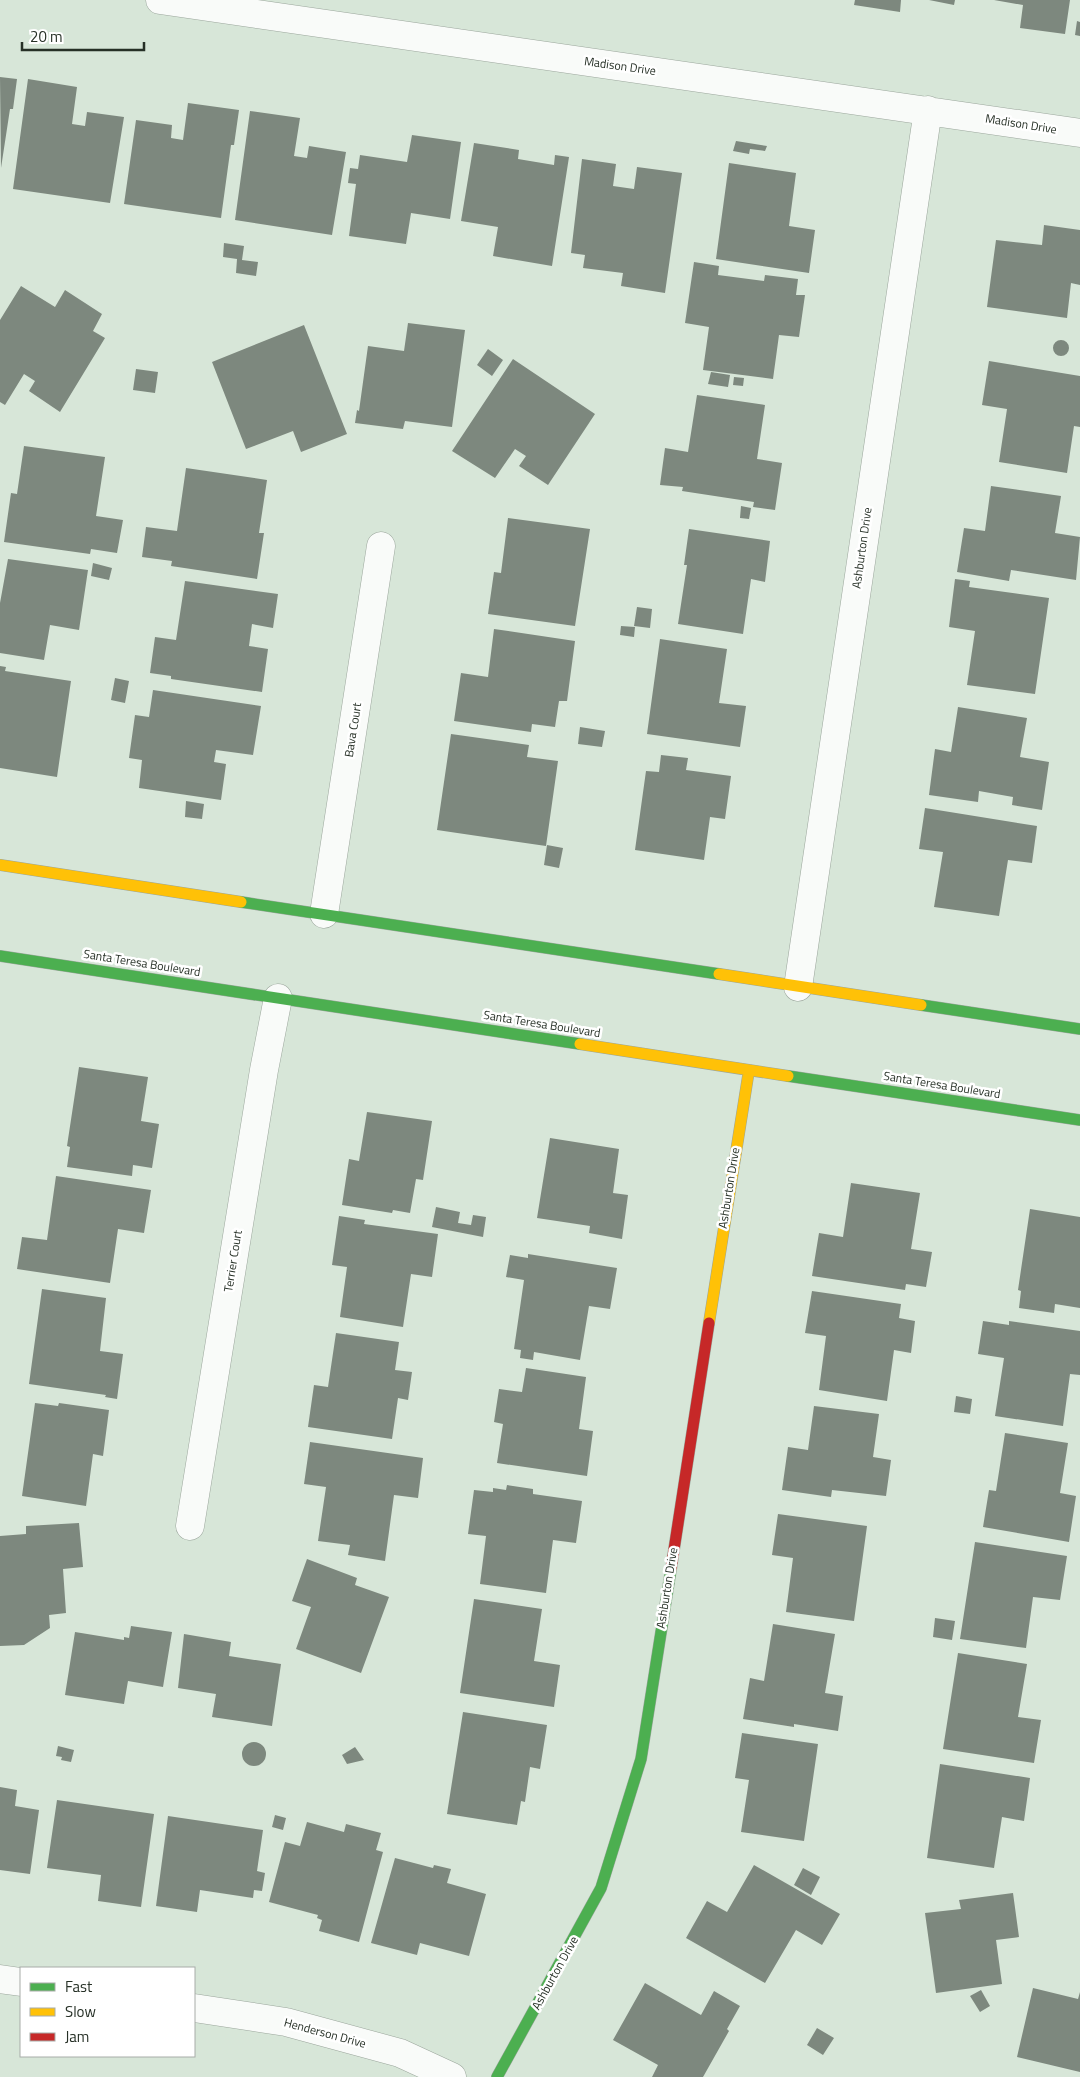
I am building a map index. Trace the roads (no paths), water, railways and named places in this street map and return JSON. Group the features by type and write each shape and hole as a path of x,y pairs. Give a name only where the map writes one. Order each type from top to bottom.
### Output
{"main road":[{"path":"0,866 1080,1029"},
{"name":"Santa Teresa Boulevard","path":"0,956 1080,1120"},
{"name":"Ashburton Drive","path":"497,2077 601,1888 640,1759 748,1070"}],"street":[{"name":"Madison Drive","path":"160,0 1080,133"},
{"name":"Ashburton Drive","path":"798,987 928,110"},
{"name":"Bava Court","path":"324,914 381,546"},
{"name":"Terrier Court","path":"190,1526 264,1070 278,998"},
{"path":"0,1979 20,1982"},
{"name":"Henderson Drive","path":"195,2008 286,2022 400,2053 452,2077"}]}
